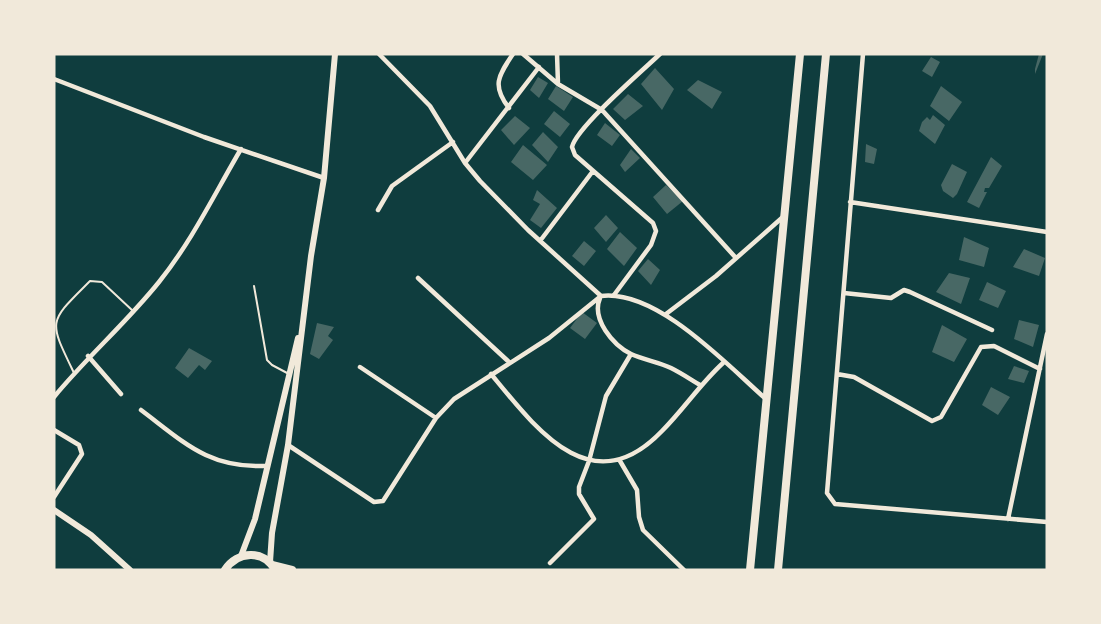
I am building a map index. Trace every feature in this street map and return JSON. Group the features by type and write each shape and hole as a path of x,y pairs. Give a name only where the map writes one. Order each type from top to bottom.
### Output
{"main road":[{"path":"750,570 800,54"},
{"path":"778,570 826,54"},
{"path":"225,569 241,556 253,554 272,566 292,570"}],"street":[{"path":"272,566 272,533 288,445 324,178 335,54"},
{"path":"379,54 430,106 465,163 540,242 601,296"},
{"path":"508,108 499,96 498,82 501,72 513,54"},
{"path":"523,54 558,84 602,110 736,258"},
{"path":"557,54 558,84"},
{"path":"614,295 651,244 656,231 652,223 575,155 572,147 574,139 660,54"},
{"path":"863,54 827,493 830,500 836,504 1047,522"},
{"path":"465,163 539,67"},
{"path":"54,79 324,178"},
{"path":"378,210 392,186 453,142"},
{"path":"54,397 88,356 161,280 184,246 241,148"},
{"path":"540,242 593,171"},
{"path":"850,202 1047,232"},
{"path":"666,314 697,292 785,214"},
{"path":"418,278 509,362"},
{"path":"844,292 891,298 904,290 992,330"},
{"path":"288,445 360,493 379,502 387,497 436,418 454,399 565,326 601,296 614,295 666,314 767,400"},
{"path":"601,296 596,308 598,319 614,340 632,354 674,369 700,385"},
{"path":"241,556 255,519 266,466 303,323"},
{"path":"1008,519 1047,334"},
{"path":"837,374 854,377 932,421 941,417 981,347 985,345 993,346 1040,369"},
{"path":"550,564 594,519 578,491 589,461 606,396 632,354"},
{"path":"88,356 120,394"},
{"path":"491,375 530,422 571,455 589,461 620,461 632,456 662,431 700,385 723,363"},
{"path":"360,367 436,418"},
{"path":"141,410 194,449 217,462 244,467 266,466"},
{"path":"54,430 79,445 82,454 54,496"},
{"path":"620,461 637,490 639,517 644,530 684,570"},
{"path":"54,510 91,535 130,570"}],"lane":[{"path":"74,373 56,335 54,324 59,312 90,281 96,280 102,282 133,311"},
{"path":"254,286 267,360 272,366 289,374"}],"building":[{"path":"1039,54 1043,54 1035,74 1035,69"},
{"path":"931,57 940,62 932,77 922,71"},
{"path":"655,68 674,89 662,110 641,84"},
{"path":"538,77 548,83 539,98 530,90"},
{"path":"698,80 722,92 712,109 687,90"},
{"path":"556,86 573,97 564,111 548,99"},
{"path":"941,86 962,102 949,121 930,106"},
{"path":"628,94 643,106 625,120 613,109"},
{"path":"554,111 570,124 560,137 544,124"},
{"path":"933,115 945,125 935,144 919,131 922,122 927,117 930,120"},
{"path":"515,116 530,128 514,145 501,130"},
{"path":"605,123 620,135 612,146 597,135"},
{"path":"543,132 558,147 548,162 532,145"},
{"path":"866,144 877,149 874,164 865,162"},
{"path":"523,145 547,165 533,180 511,162"},
{"path":"631,149 640,158 625,172 620,165"},
{"path":"991,157 1002,166 989,188 985,188 984,192 987,192 979,208 967,202"},
{"path":"952,164 967,172 953,198 943,191 941,185"},
{"path":"666,185 683,201 667,214 653,197"},
{"path":"537,190 557,208 541,228 530,220 540,204 533,200"},
{"path":"606,215 618,228 606,242 594,228"},
{"path":"620,232 637,248 624,266 607,249"},
{"path":"964,237 989,248 984,267 959,260"},
{"path":"584,241 596,251 584,266 572,256"},
{"path":"1024,249 1045,258 1039,276 1013,267"},
{"path":"648,259 660,270 651,285 638,271"},
{"path":"949,273 970,278 961,304 936,292"},
{"path":"987,282 1006,291 998,308 979,300"},
{"path":"582,312 597,323 585,339 570,328"},
{"path":"1019,320 1039,325 1033,347 1014,339"},
{"path":"317,323 334,327 328,336 333,340 319,359 310,354"},
{"path":"942,325 967,339 954,362 932,352"},
{"path":"189,348 212,361 205,370 199,365 188,378 175,368"},
{"path":"1014,366 1029,371 1024,383 1008,379"},
{"path":"991,387 1010,397 998,415 982,405"}]}
